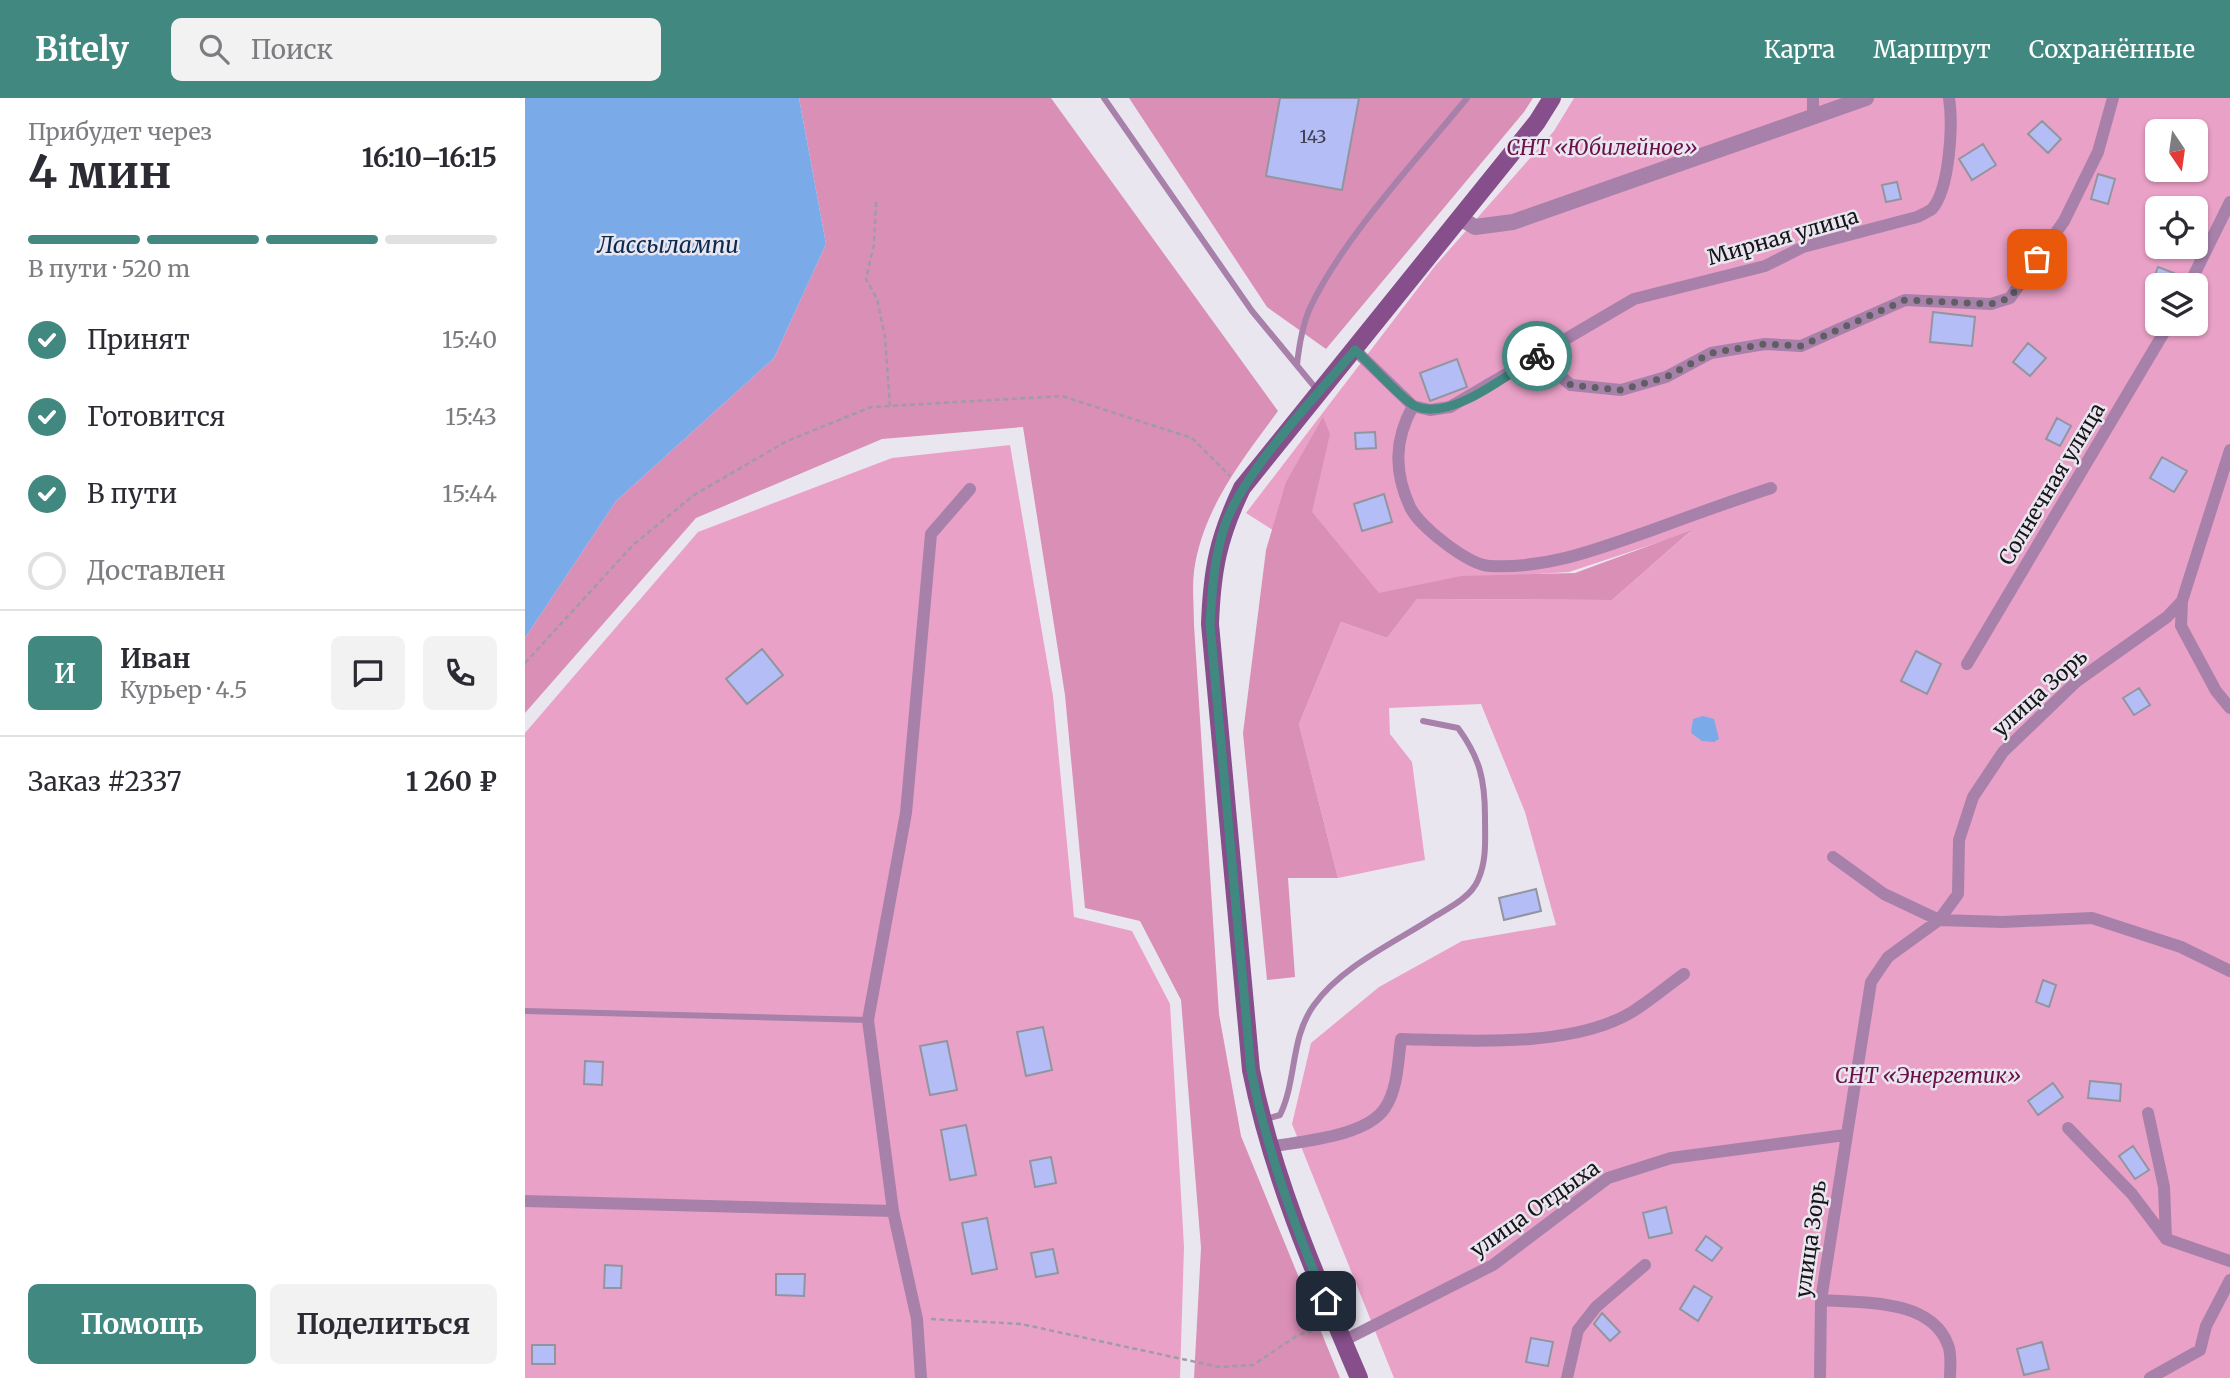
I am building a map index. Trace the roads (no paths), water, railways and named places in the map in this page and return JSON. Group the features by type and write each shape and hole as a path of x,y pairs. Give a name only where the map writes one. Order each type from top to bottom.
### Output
{"main road":[{"path":"1359,1378 1287,1207 1261,1121 1251,1070 1210,624 1212,572 1225,524 1242,488 1537,122 1552,98"}],"street":[{"path":"1813,98 1813,118"},
{"path":"1460,218 1475,227 1513,222 1866,98"},
{"name":"Мирная улица","path":"1413,405 1430,410 1450,407 1634,299 1765,266 1803,247 1917,218 1932,208 1939,195 1950,149 1952,119 1949,98"},
{"path":"1544,352 1554,370 1571,385 1621,390 1666,377 1711,353 1765,344 1801,346 1905,300 1991,304 2010,298 2064,221 2098,152 2113,98"},
{"path":"2195,273 2230,202"},
{"name":"Солнечная улица","path":"1967,664 2162,336"},
{"path":"1355,350 1413,405 1404,422 1399,448 1398,481 1414,516 1442,541 1487,566 1566,561 1771,488"},
{"name":"улица Зорь","path":"1820,1378 1821,1300 1871,982 1888,957 1939,920 1958,894 1959,840 1973,797 2003,752 2077,681 2167,617 2182,601 2230,450"},
{"path":"921,1378 917,1319 893,1211 868,1020 907,813 931,534 970,489"},
{"path":"2182,601 2181,626 2216,691 2230,708"},
{"path":"1833,856 1884,894 1939,920 2014,922 2092,918 2181,947 2230,971"},
{"path":"1269,1147 1347,1132 1370,1122 1385,1108 1395,1082 1401,1039 1487,1041 1583,1032 1631,1013 1684,974"},
{"path":"2148,1113 2164,1187 2166,1239"},
{"path":"2068,1128 2132,1194 2166,1239 2230,1261"},
{"name":"улица Отдыха","path":"1343,1341 1493,1265 1608,1178 1671,1158 1845,1135"},
{"path":"525,1201 893,1211"},
{"path":"1567,1378 1579,1330 1596,1307 1645,1265"},
{"path":"2150,1378 2200,1350 2206,1326 2230,1279"},
{"path":"1821,1300 1885,1305 1928,1317 1948,1345 1950,1378"}],"lane":[{"path":"1104,98 1252,311 1319,393"},
{"path":"1297,365 1301,337 1310,308 1327,280 1391,190 1467,98"},
{"path":"1261,1121 1280,1115 1289,1098 1299,1030 1314,1004 1344,975 1461,900 1478,883 1486,853 1485,792 1475,752 1458,728 1423,721"},
{"path":"525,1011 868,1020"}],"water":[{"name":"Лассылампи","path":"525,98 799,98 826,244 774,358 616,501 525,638"},
{"path":"1703,716 1714,719 1719,739 1714,742 1702,741 1691,733 1693,719"}],"park label":[{"name":"СНТ «Юбилейное»","path":"1602,148"},
{"name":"СНТ «Энергетик»","path":"1928,1076"}]}
